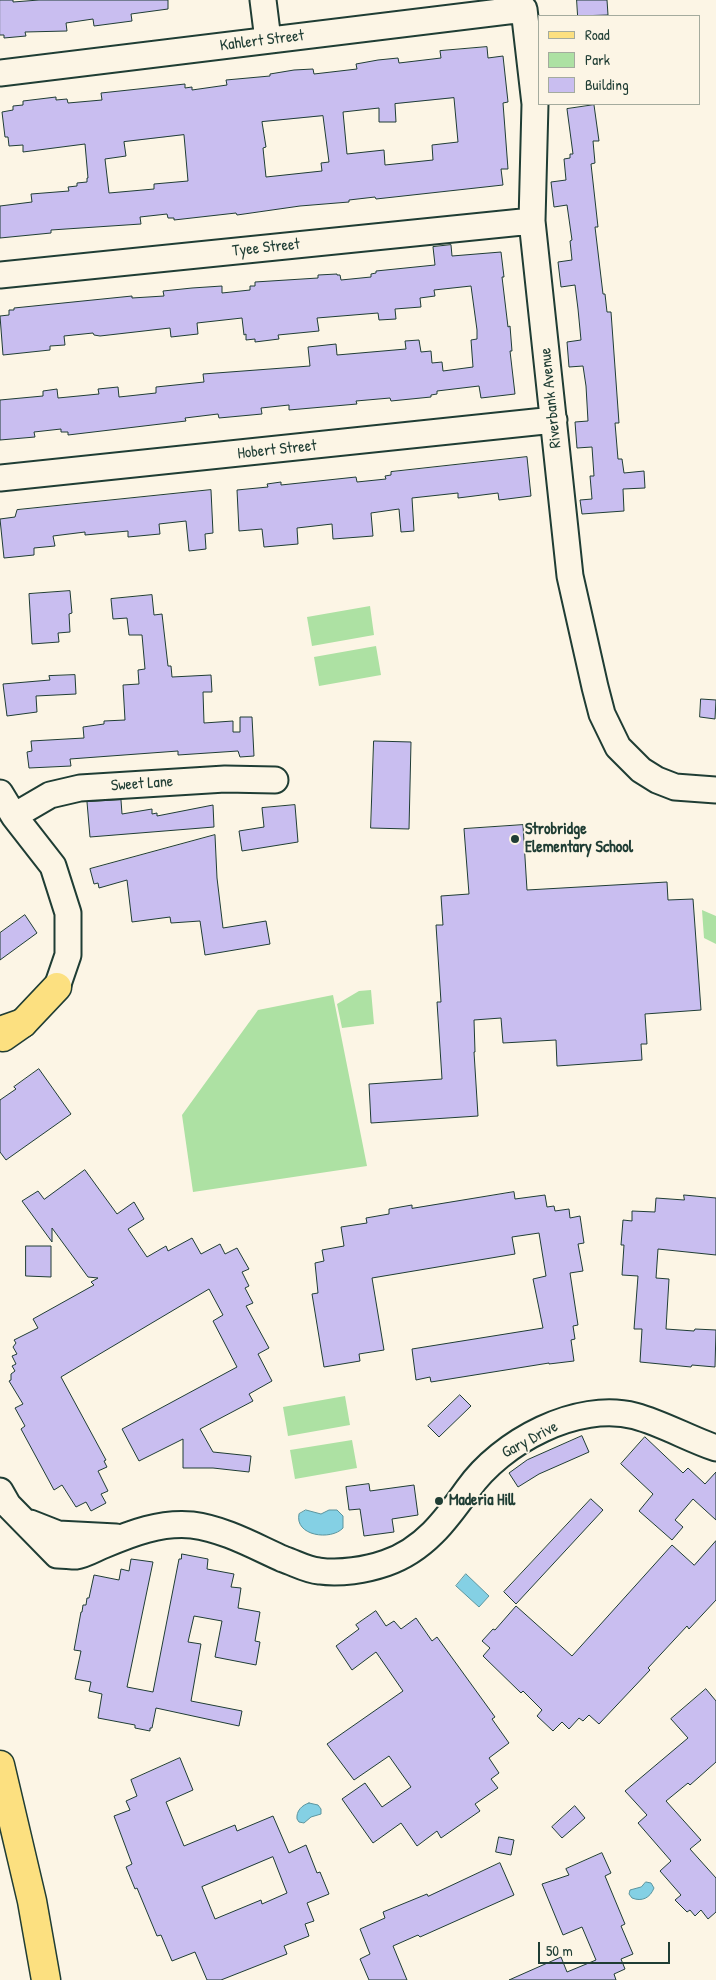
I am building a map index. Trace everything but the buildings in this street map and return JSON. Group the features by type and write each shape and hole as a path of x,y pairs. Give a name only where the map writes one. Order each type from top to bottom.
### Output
{"main road":[{"path":"0,1040 57,987"},
{"path":"0,1765 28,1880 46,1980"}],"street":[{"path":"262,0 268,40"},
{"name":"Kahlert Street","path":"0,74 524,9"},
{"name":"Riverbank Avenue","path":"524,9 535,104 532,221 570,576 595,687 602,714 618,747 641,770 656,780 675,787 716,790"},
{"name":"Tyee Street","path":"0,275 532,221"},
{"name":"Hobert Street","path":"0,478 554,420"},
{"name":"Sweet Lane","path":"14,816 50,795 80,788 224,779 276,780"},
{"path":"0,793 14,816 53,866 68,913 68,955 57,987"},
{"name":"Gary Drive","path":"0,1491 8,1505 58,1555 78,1556 123,1537 155,1527 175,1525 192,1526 220,1532 297,1564 319,1571 366,1569 386,1563 420,1546 438,1529 480,1472 496,1457 533,1435 571,1419 590,1415 616,1414 635,1416 716,1448"}],"green space":[{"path":"370,606 374,635 312,646 307,617"},
{"path":"376,646 381,675 319,686 314,657"},
{"path":"702,910 716,916 716,944 704,938"},
{"path":"371,990 374,1024 342,1028 337,1004 359,991"},
{"path":"333,995 367,1166 193,1192 182,1115 258,1010"},
{"path":"345,1396 350,1425 288,1436 283,1407"},
{"path":"352,1440 357,1468 295,1479 290,1450"}],"water":[{"path":"306,1510 321,1514 329,1510 337,1510 343,1516 343,1528 337,1532 322,1535 308,1532 299,1521 299,1514"},
{"path":"466,1574 489,1596 479,1607 456,1586"},
{"path":"309,1803 318,1805 321,1809 321,1814 311,1817 304,1823 299,1822 297,1816 299,1811 304,1805"},
{"path":"646,1882 651,1883 654,1888 650,1894 642,1899 632,1898 629,1894 630,1890 641,1887"}],"place":[{"name":"Strobridge Elementary School","path":"515,839"},
{"name":"Maderia Hill","path":"439,1501"}]}
